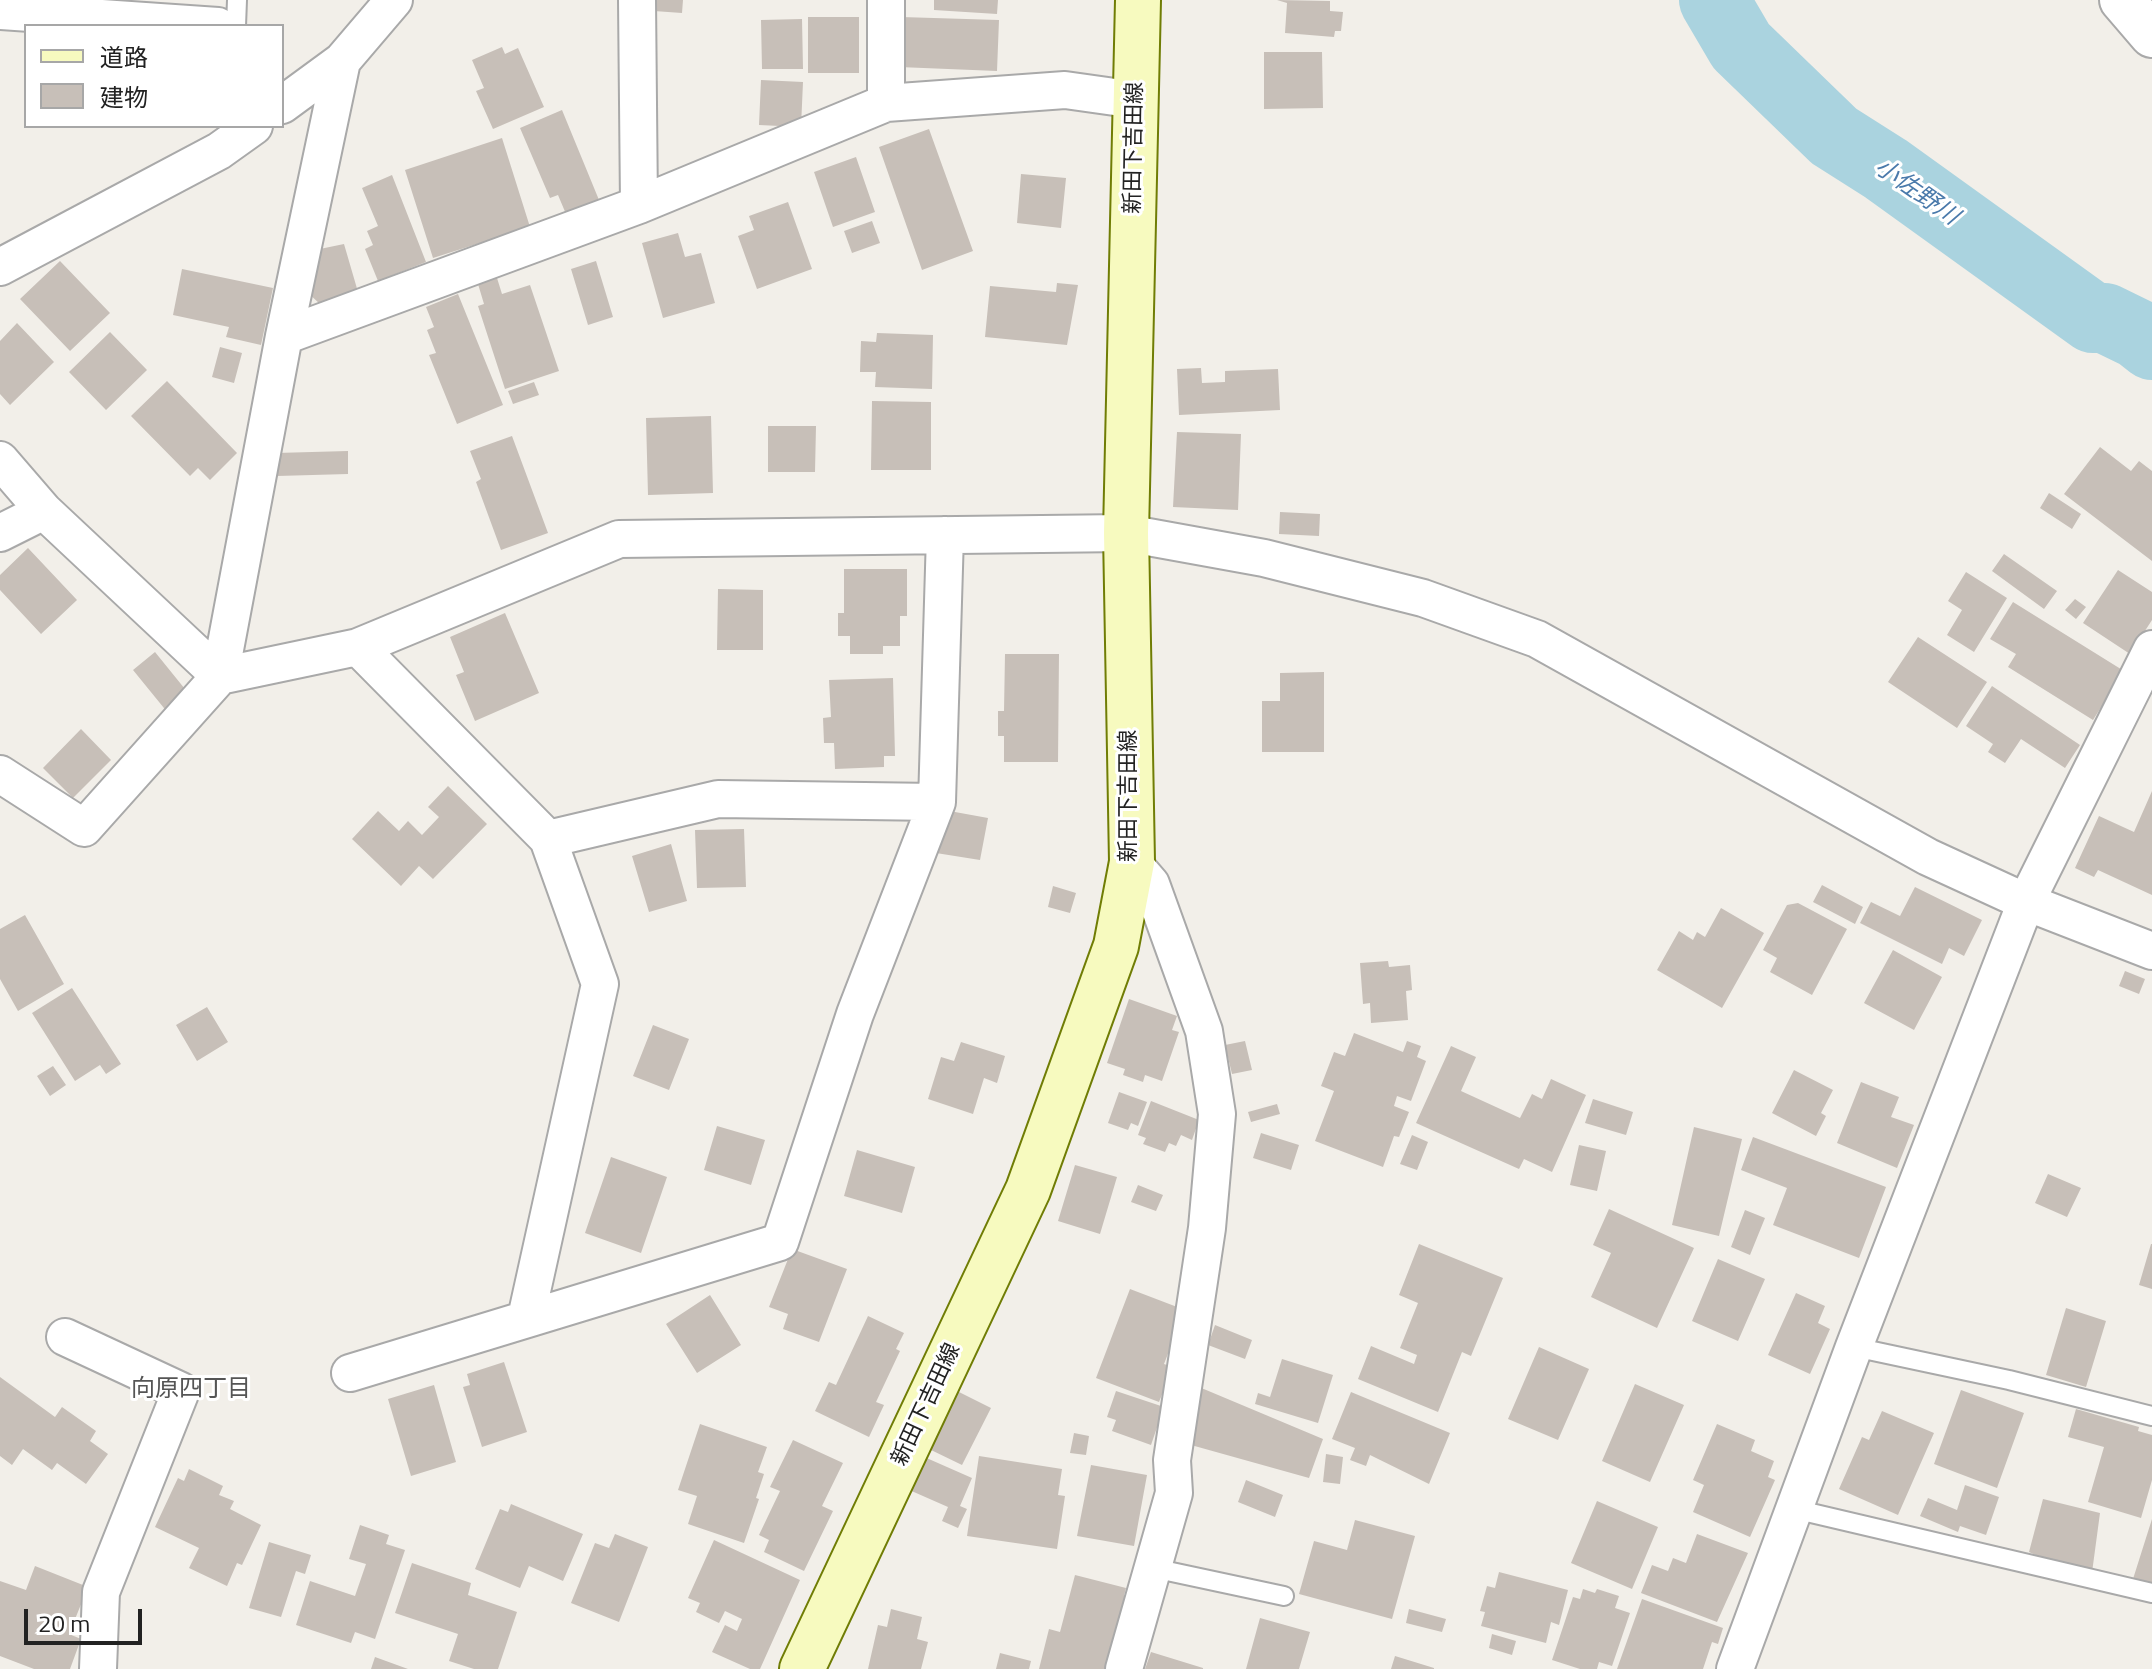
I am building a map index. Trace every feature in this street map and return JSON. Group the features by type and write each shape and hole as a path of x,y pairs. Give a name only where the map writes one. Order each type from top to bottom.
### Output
{"main road":[{"name":"新田下吉田線","path":"802,1669 1028,1190 1116,946 1132,862 1126,533 1138,0"}],"street":[{"path":"284,104 342,61 394,0"},
{"path":"637,0 639,205"},
{"path":"886,0 886,103"},
{"path":"2122,0 2152,35"},
{"path":"0,11 189,24"},
{"path":"0,774 84,828 220,676 284,336 342,61"},
{"path":"284,336 639,205 886,103 1065,90 1136,100"},
{"path":"0,267 221,139 249,128"},
{"path":"0,460 44,511 220,676"},
{"path":"0,533 44,511"},
{"path":"220,676 358,647 619,539 1126,533 1264,558 1423,598 1537,639 1928,857 2026,902 2152,951"},
{"path":"350,1373 780,1242 855,1014 937,802 945,535"},
{"path":"358,647 548,839 600,984 526,1318"},
{"path":"1735,1669 1854,1347 2026,902 2152,649"},
{"path":"548,839 718,799 937,802"},
{"path":"1124,1669 1174,1493 1172,1460 1207,1228 1217,1114 1204,1031 1151,884 1132,862"},
{"path":"65,1337 181,1391 101,1592 98,1669"}],"lane":[{"path":"236,24 237,0"},
{"path":"1854,1347 2152,1416"},
{"path":"1794,1509 2152,1593"},
{"path":"1153,1568 1284,1596"}],"building":[{"path":"654,0 683,0 682,13 654,11"},
{"path":"934,0 998,0 997,14 934,10"},
{"path":"1277,0 1330,1 1330,11 1343,12 1341,31 1335,31 1334,37 1285,33 1287,3"},
{"path":"808,17 859,17 859,73 808,73"},
{"path":"901,17 999,20 997,71 899,67"},
{"path":"802,19 803,69 762,69 761,20"},
{"path":"502,47 505,54 518,48 544,107 493,129 476,91 484,88 472,60"},
{"path":"1264,52 1322,52 1323,108 1264,109"},
{"path":"761,80 803,82 801,127 759,125"},
{"path":"562,110 599,200 566,214 558,195 550,198 520,128"},
{"path":"929,129 973,251 922,270 879,147"},
{"path":"502,138 530,227 433,258 405,170"},
{"path":"856,157 875,212 833,227 814,172"},
{"path":"1021,174 1066,178 1061,228 1017,223"},
{"path":"392,175 426,262 378,281 365,249 373,245 367,231 378,226 362,188"},
{"path":"788,202 812,269 757,289 738,236 754,230 749,216"},
{"path":"872,221 880,243 852,253 844,231"},
{"path":"678,233 685,257 701,253 715,303 663,318 642,243"},
{"path":"344,244 358,292 320,304 307,292 315,250"},
{"path":"60,261 110,313 70,351 20,299"},
{"path":"596,261 613,317 588,325 571,269"},
{"path":"182,269 273,288 261,345 226,337 229,327 173,315"},
{"path":"497,278 502,294 530,285 559,371 505,389 478,306 484,304 478,284"},
{"path":"1057,283 1078,285 1067,345 985,337 990,286 1056,292"},
{"path":"458,294 503,405 457,424 429,355 436,353 427,330 434,327 426,307"},
{"path":"17,323 54,362 10,405 0,394 0,341"},
{"path":"110,332 147,370 106,410 69,372"},
{"path":"877,333 933,335 932,389 875,387 876,372 860,372 861,341 876,342"},
{"path":"220,347 242,353 234,383 212,377"},
{"path":"1201,368 1202,383 1225,382 1225,371 1278,369 1280,410 1179,415 1177,369"},
{"path":"167,381 237,453 210,480 198,468 190,476 131,416"},
{"path":"534,382 539,395 513,404 508,391"},
{"path":"872,401 931,402 931,470 871,470"},
{"path":"711,416 713,493 648,495 646,418"},
{"path":"768,426 816,426 815,472 768,472"},
{"path":"1177,432 1241,434 1238,510 1173,507"},
{"path":"512,436 548,533 501,550 476,482 481,479 470,451"},
{"path":"2100,447 2131,471 2139,461 2152,471 2152,561 2064,494"},
{"path":"348,451 348,474 277,476 276,453"},
{"path":"2049,493 2081,514 2072,529 2040,508"},
{"path":"1280,512 1320,514 1319,536 1279,534"},
{"path":"28,548 77,600 41,634 0,590 0,575"},
{"path":"2004,554 2057,591 2044,609 1992,571"},
{"path":"844,569 907,569 907,616 900,616 900,646 883,646 883,654 850,654 850,636 838,636 838,613 844,613"},
{"path":"2118,570 2152,592 2152,620 2130,654 2083,623"},
{"path":"1966,572 2007,598 1974,652 1947,635 1962,610 1948,601"},
{"path":"718,589 763,590 763,650 717,650"},
{"path":"2075,599 2086,607 2076,619 2065,610"},
{"path":"2013,602 2124,671 2093,720 2008,667 2016,654 1990,639"},
{"path":"505,613 539,693 475,721 456,675 464,672 450,637"},
{"path":"1918,637 1987,682 1957,728 1888,682"},
{"path":"155,652 189,694 168,713 133,670"},
{"path":"1005,654 1059,654 1058,762 1004,762 1004,736 998,736 998,711 1004,711"},
{"path":"1324,672 1324,752 1262,752 1262,701 1280,701 1280,673"},
{"path":"893,678 895,756 884,756 884,767 835,769 834,743 824,743 823,718 831,717 829,680"},
{"path":"1992,686 2080,745 2065,768 2021,739 2005,763 1988,752 1993,744 1966,726"},
{"path":"81,729 111,760 73,798 43,768"},
{"path":"448,786 487,824 433,879 419,866 401,886 352,839 378,811 399,831 408,821 422,835 439,817 428,807"},
{"path":"2152,791 2152,895 2098,870 2094,877 2075,868 2099,816 2134,832"},
{"path":"944,810 988,818 980,860 936,853"},
{"path":"744,829 746,887 697,888 695,830"},
{"path":"671,844 687,901 649,912 632,856"},
{"path":"1822,885 1863,907 1855,924 1813,902"},
{"path":"1053,886 1076,893 1070,913 1048,907"},
{"path":"1915,887 1982,920 1964,956 1949,948 1942,964 1860,923 1871,902 1900,916"},
{"path":"1798,903 1847,929 1812,995 1770,972 1777,958 1763,950 1787,905"},
{"path":"1721,908 1764,933 1722,1008 1657,970 1679,931 1693,940 1697,932 1705,937"},
{"path":"25,915 64,984 18,1011 0,979 0,929"},
{"path":"1893,950 1942,977 1914,1030 1864,1003"},
{"path":"1388,961 1389,967 1410,965 1412,990 1406,991 1408,1020 1371,1023 1370,1003 1363,1004 1360,963"},
{"path":"2125,971 2145,979 2139,994 2119,986"},
{"path":"72,988 121,1064 106,1074 100,1065 75,1081 32,1013"},
{"path":"1129,999 1177,1016 1172,1030 1179,1032 1162,1081 1145,1075 1143,1082 1123,1075 1125,1069 1107,1063"},
{"path":"207,1007 228,1042 197,1061 176,1025"},
{"path":"653,1025 689,1039 669,1090 633,1076"},
{"path":"1354,1033 1403,1052 1407,1041 1421,1046 1417,1057 1426,1061 1411,1101 1397,1096 1394,1106 1409,1112 1399,1137 1394,1136 1383,1167 1315,1141 1334,1091 1321,1086 1334,1052 1345,1056"},
{"path":"1245,1041 1252,1070 1232,1074 1225,1045"},
{"path":"961,1042 1005,1056 997,1083 984,1078 973,1114 928,1099 941,1057 954,1061"},
{"path":"1451,1046 1476,1057 1461,1091 1520,1118 1532,1094 1542,1099 1551,1079 1586,1095 1552,1172 1524,1159 1519,1169 1416,1123"},
{"path":"53,1066 66,1085 50,1096 37,1076"},
{"path":"1794,1070 1833,1090 1821,1113 1826,1116 1816,1136 1772,1113"},
{"path":"1861,1082 1899,1097 1891,1117 1914,1125 1897,1168 1837,1143"},
{"path":"1119,1092 1147,1102 1138,1126 1131,1123 1128,1130 1108,1123"},
{"path":"1593,1099 1633,1112 1626,1135 1585,1123"},
{"path":"1151,1101 1199,1120 1192,1140 1181,1135 1176,1146 1169,1143 1165,1152 1143,1144 1146,1138 1138,1135"},
{"path":"1277,1104 1280,1114 1251,1122 1248,1112"},
{"path":"717,1126 765,1140 751,1185 704,1170"},
{"path":"1694,1127 1742,1139 1719,1236 1672,1225"},
{"path":"1261,1133 1299,1145 1291,1170 1253,1158"},
{"path":"1412,1135 1428,1142 1417,1170 1400,1164"},
{"path":"1753,1137 1886,1187 1859,1258 1773,1225 1787,1188 1741,1170"},
{"path":"1579,1145 1606,1151 1597,1191 1570,1185"},
{"path":"857,1150 915,1167 902,1213 844,1196"},
{"path":"611,1157 667,1177 641,1253 585,1233"},
{"path":"1075,1165 1117,1177 1100,1234 1058,1221"},
{"path":"2048,1174 2081,1188 2067,1217 2035,1203"},
{"path":"1138,1185 1163,1195 1156,1211 1131,1202"},
{"path":"1609,1209 1694,1248 1657,1328 1591,1297 1611,1253 1593,1245"},
{"path":"1745,1210 1765,1218 1750,1255 1731,1247"},
{"path":"1419,1244 1503,1278 1471,1356 1462,1352 1438,1412 1358,1379 1371,1346 1414,1364 1417,1355 1400,1348 1418,1303 1399,1295"},
{"path":"2152,1244 2152,1289 2139,1285"},
{"path":"792,1249 847,1269 819,1342 783,1329 788,1314 769,1307"},
{"path":"1718,1259 1765,1279 1738,1341 1692,1321"},
{"path":"1130,1289 1185,1310 1164,1364 1173,1367 1159,1402 1096,1378"},
{"path":"1796,1293 1825,1306 1818,1323 1830,1329 1810,1374 1768,1355"},
{"path":"710,1295 741,1345 697,1373 666,1324"},
{"path":"2066,1308 2106,1321 2086,1387 2046,1375"},
{"path":"868,1316 904,1333 896,1349 900,1351 876,1402 884,1405 869,1437 815,1411 829,1382 836,1385"},
{"path":"1215,1325 1252,1340 1245,1359 1208,1345"},
{"path":"1539,1347 1589,1369 1558,1440 1508,1419"},
{"path":"1282,1359 1333,1375 1318,1423 1255,1404 1258,1393 1270,1397"},
{"path":"504,1362 527,1432 482,1447 463,1387 470,1385 467,1374"},
{"path":"0,1377 55,1417 62,1407 96,1431 90,1441 108,1454 86,1484 57,1463 52,1470 23,1449 12,1465 0,1456"},
{"path":"1635,1384 1684,1405 1650,1482 1602,1461"},
{"path":"434,1385 456,1462 411,1476 388,1399"},
{"path":"1199,1387 1323,1439 1309,1478 1191,1445"},
{"path":"1961,1390 2024,1413 1997,1488 1934,1464"},
{"path":"957,1391 991,1408 962,1465 929,1449"},
{"path":"1116,1391 1164,1407 1151,1445 1112,1431 1116,1420 1107,1417"},
{"path":"1351,1392 1450,1433 1429,1484 1370,1455 1366,1466 1350,1460 1355,1448 1332,1439"},
{"path":"2076,1409 2139,1427 2138,1431 2152,1435 2152,1480 2141,1518 2088,1502 2104,1447 2068,1437"},
{"path":"1882,1411 1934,1433 1898,1515 1839,1489 1862,1437 1869,1440"},
{"path":"700,1424 767,1447 758,1472 764,1474 756,1498 759,1499 744,1543 688,1524 697,1496 678,1490"},
{"path":"1717,1424 1755,1440 1751,1451 1774,1461 1768,1477 1775,1480 1750,1537 1693,1512 1704,1485 1693,1480"},
{"path":"1074,1433 1089,1436 1086,1455 1070,1453"},
{"path":"793,1440 843,1463 822,1506 833,1511 804,1571 764,1552 769,1540 759,1535 780,1491 770,1487"},
{"path":"1326,1454 1343,1457 1340,1484 1323,1482"},
{"path":"922,1456 972,1478 960,1506 967,1509 958,1528 942,1521 948,1507 907,1489"},
{"path":"979,1456 1062,1469 1058,1495 1065,1496 1057,1549 967,1536"},
{"path":"1091,1465 1147,1475 1134,1546 1077,1536"},
{"path":"189,1469 223,1486 219,1495 234,1501 230,1509 261,1525 242,1565 237,1563 227,1586 189,1568 199,1548 155,1527 178,1478 184,1481"},
{"path":"1246,1480 1283,1495 1275,1517 1238,1502"},
{"path":"1965,1485 1999,1497 1986,1535 1960,1526 1958,1532 1920,1516 1928,1498 1957,1510"},
{"path":"2043,1499 2100,1513 2091,1580 2029,1552"},
{"path":"1597,1501 1658,1527 1632,1589 1571,1563"},
{"path":"511,1504 583,1534 563,1581 529,1566 520,1588 475,1569 500,1509 508,1512"},
{"path":"2152,1519 2152,1585 2133,1579"},
{"path":"1355,1520 1415,1536 1392,1619 1299,1594 1314,1541 1347,1550"},
{"path":"360,1525 389,1535 386,1544 405,1550 375,1639 355,1632 351,1643 296,1625 310,1581 355,1596 366,1564 349,1559"},
{"path":"615,1534 648,1547 619,1622 571,1603 595,1543 609,1548"},
{"path":"1697,1534 1748,1553 1717,1622 1641,1593 1652,1565 1668,1571 1673,1558 1686,1563"},
{"path":"714,1540 800,1580 760,1669 750,1669 712,1652 725,1625 737,1631 742,1619 725,1611 719,1623 696,1612 700,1603 688,1598"},
{"path":"269,1542 311,1555 305,1574 296,1571 281,1617 249,1608"},
{"path":"412,1563 471,1583 468,1595 517,1612 498,1669 474,1669 449,1661 458,1634 395,1613"},
{"path":"35,1566 88,1587 69,1634 81,1639 70,1669 34,1669 0,1656 0,1581 26,1590"},
{"path":"1499,1572 1568,1590 1559,1625 1551,1622 1546,1643 1481,1626 1485,1612 1480,1611 1487,1586 1495,1588"},
{"path":"1075,1575 1126,1588 1124,1596 1130,1598 1111,1669 1039,1669 1049,1629 1060,1632"},
{"path":"1583,1589 1595,1593 1597,1589 1619,1596 1615,1608 1630,1613 1612,1666 1599,1662 1597,1669 1580,1669 1552,1660 1573,1597 1580,1599"},
{"path":"1642,1599 1723,1628 1718,1644 1712,1642 1703,1669 1617,1669"},
{"path":"891,1609 922,1617 917,1639 928,1642 921,1669 868,1669 878,1625 887,1627"},
{"path":"1409,1609 1446,1619 1442,1632 1406,1623"},
{"path":"1260,1618 1310,1632 1299,1669 1246,1669"},
{"path":"1492,1634 1516,1641 1512,1655 1489,1648"},
{"path":"1151,1652 1203,1668 1203,1669 1145,1669"},
{"path":"1000,1653 1031,1661 1029,1669 996,1669"},
{"path":"1395,1656 1434,1668 1434,1669 1391,1669"},
{"path":"375,1657 408,1669 371,1669"}],"waterway":[{"name":"小佐野川","path":"1714,0 1741,46 1834,136 1886,169 2093,318 2105,318 2138,334 2152,345"}],"district":[{"name":"向原四丁目","path":"191,1390"}]}
